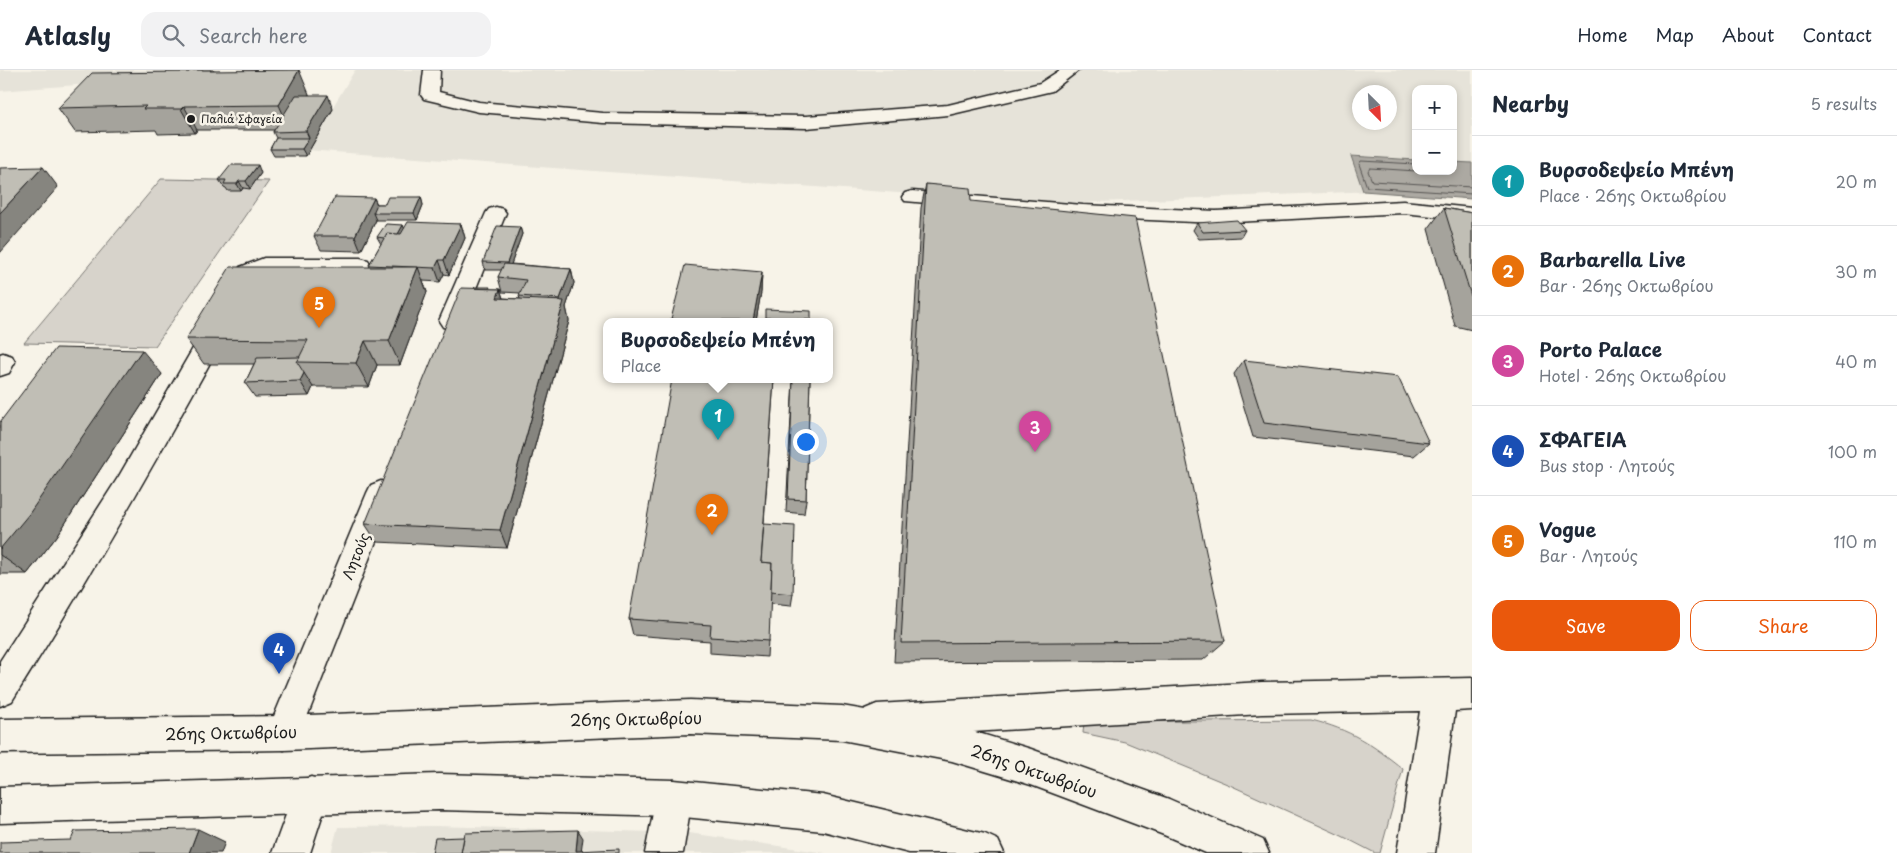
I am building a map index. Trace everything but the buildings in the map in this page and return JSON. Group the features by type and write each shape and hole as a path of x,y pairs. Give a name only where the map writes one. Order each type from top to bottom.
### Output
{"street":[{"path":"432,70 430,95 479,106 603,118 806,122 948,110 1046,87 1071,70"},
{"path":"912,197 1083,211 1216,217 1403,207 1472,214"},
{"path":"444,340 496,213"},
{"path":"0,690 37,634 156,438 248,272 264,265 360,266"},
{"name":"Λητούς","path":"284,733 392,468"},
{"path":"842,723 1262,698 1456,694 1416,853"},
{"name":"26ης Οκτωβρίου","path":"0,736 284,733 690,717 842,723 952,743 1031,767 1169,818 1250,853"},
{"path":"0,805 440,792 674,798 823,813 985,853"},
{"path":"291,853 311,795"},
{"path":"664,853 674,798"}],"shaded area":[{"path":"0,70 269,70 0,91"},
{"path":"355,70 1472,70 1472,187 1050,204 307,150"},
{"path":"161,179 269,181 155,346 24,343"},
{"path":"1311,720 1349,733 1381,752 1403,769 1380,853 1375,853 1232,786 1125,742 1083,733 1084,722"},
{"path":"435,826 689,833 826,853 331,853 338,827"}],"water":[{"path":"1351,156 1412,160 1412,175 1457,175 1457,162 1472,163 1472,199 1363,191"}],"place":[{"name":"Παλιά Σφαγεία","path":"191,119"},
{"name":"Vogue","path":"319,328"},
{"name":"Βυρσοδεψείο Μπένη","path":"718,440"},
{"name":"Porto Palace","path":"1035,452"},
{"name":"Barbarella Live","path":"712,535"},
{"name":"ΣΦΑΓΕΙΑ","path":"279,674"}]}
